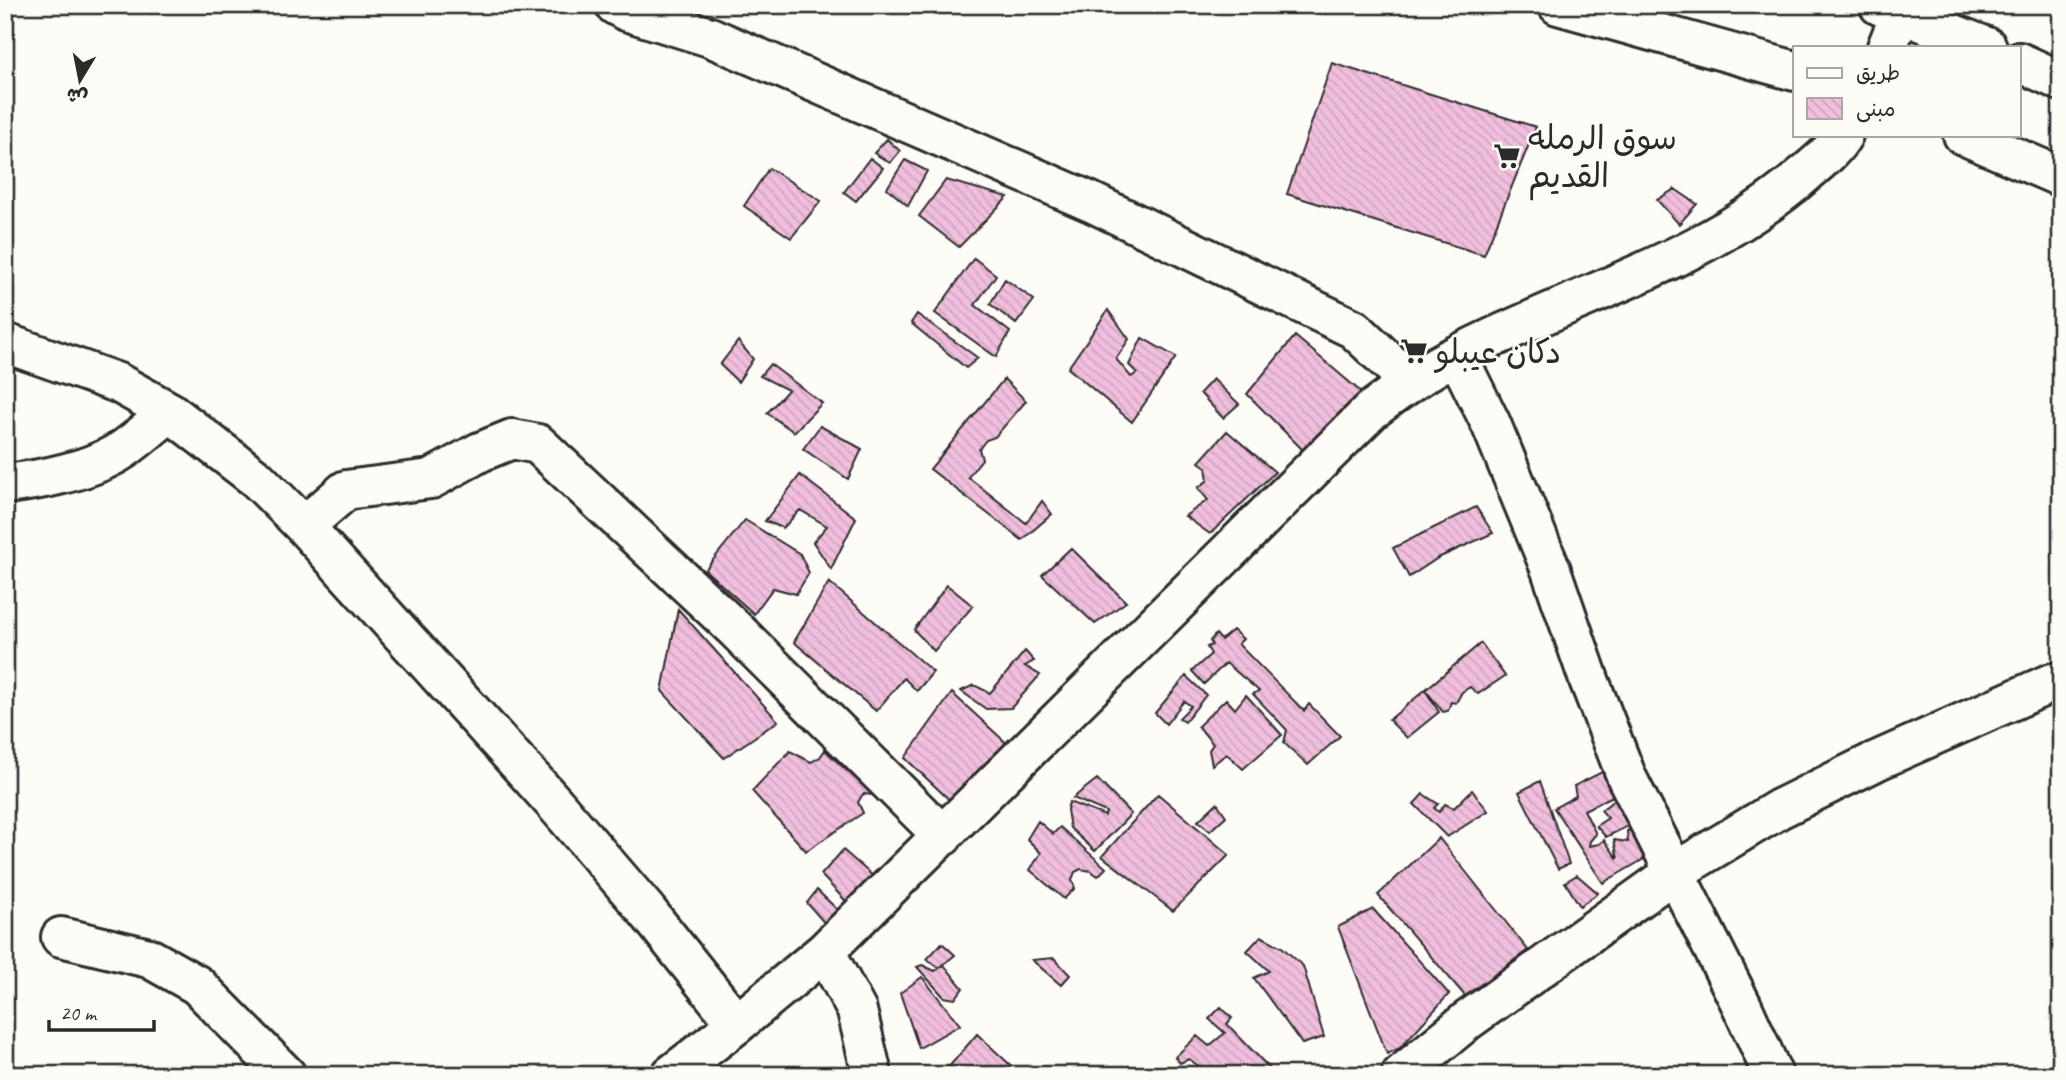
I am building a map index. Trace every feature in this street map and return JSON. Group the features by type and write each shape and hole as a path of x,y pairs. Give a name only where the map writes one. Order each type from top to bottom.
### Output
{"street":[{"path":"615,5 710,37 1091,202 1354,330 1410,382"},
{"path":"1558,5 1793,70"},
{"path":"1889,22 1983,46"},
{"path":"2021,63 2061,81"},
{"path":"671,1075 825,951 1372,410 1410,382 1457,355 1709,240 1780,196 1836,146 1842,136"},
{"path":"1965,136 2061,177"},
{"path":"5,343 118,383 170,412 257,479 304,526 556,805 647,911 737,1024"},
{"path":"1457,355 1491,424 1551,570 1588,680 1627,778 1742,1006 1773,1075"},
{"path":"5,484 92,464 122,450 170,412"},
{"path":"304,526 346,490 431,479 480,452 512,439 538,444 736,630 943,836"},
{"path":"1401,1075 1468,1020 1675,872 1779,809 1864,767 2061,681"},
{"path":"61,937 149,958 197,985 286,1075"},
{"path":"825,951 857,1011 871,1070 869,1075"}],"building":[{"path":"1332,63 1536,127 1484,255 1287,194"},
{"path":"887,139 900,151 890,163 874,153"},
{"path":"870,158 883,168 856,201 844,192"},
{"path":"905,160 927,171 908,206 887,188"},
{"path":"769,168 821,201 791,238 744,206"},
{"path":"946,180 1008,197 959,247 919,216"},
{"path":"1675,189 1697,204 1679,224 1657,200"},
{"path":"974,258 996,275 975,305 1010,332 996,357 935,313"},
{"path":"1005,279 1034,300 1016,324 990,304"},
{"path":"1108,310 1129,339 1116,359 1131,377 1137,373 1129,365 1142,338 1176,357 1132,422 1068,368"},
{"path":"917,314 978,358 966,368 911,323"},
{"path":"1295,336 1367,397 1308,455 1247,394"},
{"path":"738,341 753,359 738,382 720,365"},
{"path":"770,364 822,403 794,432 767,413 788,390 760,376"},
{"path":"1004,379 1026,401 995,437 986,440 979,449 982,459 968,477 1026,523 1042,501 1052,514 1022,540 930,469"},
{"path":"1213,379 1239,404 1223,418 1200,393"},
{"path":"820,426 862,449 848,479 803,449"},
{"path":"1227,431 1275,472 1210,534 1185,516 1208,500 1198,488 1208,480 1206,467 1199,462"},
{"path":"800,475 856,518 831,569 813,542 827,526 800,510 783,528 765,521"},
{"path":"1476,507 1493,533 1438,558 1409,577 1393,548"},
{"path":"745,520 800,554 809,573 796,594 773,588 754,614 705,570"},
{"path":"1071,548 1126,602 1095,624 1042,575"},
{"path":"829,582 933,672 917,691 904,678 876,711 794,642"},
{"path":"947,585 973,606 934,651 914,630"},
{"path":"678,609 778,721 724,758 662,691"},
{"path":"1233,630 1243,639 1238,644 1304,711 1309,704 1340,736 1308,765 1284,743 1287,730 1253,694 1259,691 1226,663 1204,684 1192,671 1211,654 1207,647 1212,645 1210,641 1216,634 1221,640"},
{"path":"1481,643 1505,676 1478,694 1470,687 1462,692 1456,703 1451,702 1448,711 1443,712 1425,690"},
{"path":"1025,651 1034,661 1025,666 1040,675 1011,708 986,709 961,691 974,685 990,693"},
{"path":"1186,676 1206,695 1185,722 1179,718 1191,706 1184,701 1166,724 1155,713"},
{"path":"1425,690 1439,712 1407,738 1389,720"},
{"path":"952,693 1014,750 956,806 905,758"},
{"path":"1246,695 1282,735 1243,769 1227,754 1212,765 1209,750 1213,744 1198,726 1226,699 1235,709"},
{"path":"825,750 873,795 863,794 858,802 863,813 806,851 752,791 790,751 811,762"},
{"path":"1606,770 1619,793 1584,810 1596,834 1589,846 1604,840 1618,859 1614,840 1628,842 1627,831 1639,827 1656,852 1603,883 1554,808 1576,796 1574,786"},
{"path":"1097,779 1131,814 1095,851 1070,828 1067,810 1069,802 1105,816 1106,812 1073,798"},
{"path":"1540,781 1569,864 1558,869 1519,792"},
{"path":"1472,790 1488,811 1447,837 1414,804 1423,794 1438,804 1434,808 1439,812 1445,804 1454,808"},
{"path":"1626,792 1642,819 1606,837 1596,826 1608,818 1601,810"},
{"path":"1158,794 1229,855 1173,911 1102,856"},
{"path":"1217,803 1226,816 1210,831 1198,821"},
{"path":"1038,821 1053,834 1060,827 1106,868 1098,876 1081,869 1075,872 1072,880 1075,888 1064,899 1030,870 1041,853 1027,839"},
{"path":"1439,838 1528,950 1465,996 1378,895"},
{"path":"843,850 882,884 856,912 821,875"},
{"path":"1577,875 1598,893 1580,906 1565,882"},
{"path":"817,890 844,916 827,926 807,903"},
{"path":"1373,909 1449,994 1400,1048 1387,1054 1338,927"},
{"path":"1261,936 1282,947 1303,966 1324,1037 1302,1044 1254,978 1269,971 1247,951"},
{"path":"942,943 955,955 939,968 927,959"},
{"path":"1054,958 1070,975 1061,985 1032,960"},
{"path":"922,965 935,971 944,965 963,988 955,999 944,997 917,967"},
{"path":"922,977 960,1025 919,1048 900,993"},
{"path":"1221,1007 1232,1018 1227,1024 1276,1075 1201,1075 1205,1071 1189,1059 1180,1063 1175,1057 1197,1036 1209,1046 1225,1033 1209,1019"},
{"path":"977,1034 1021,1075 942,1075"}],"place":[{"name":"سوق الرمله القديم","path":"1507,156"},
{"name":"دكان عيبلو","path":"1414,351"}]}
